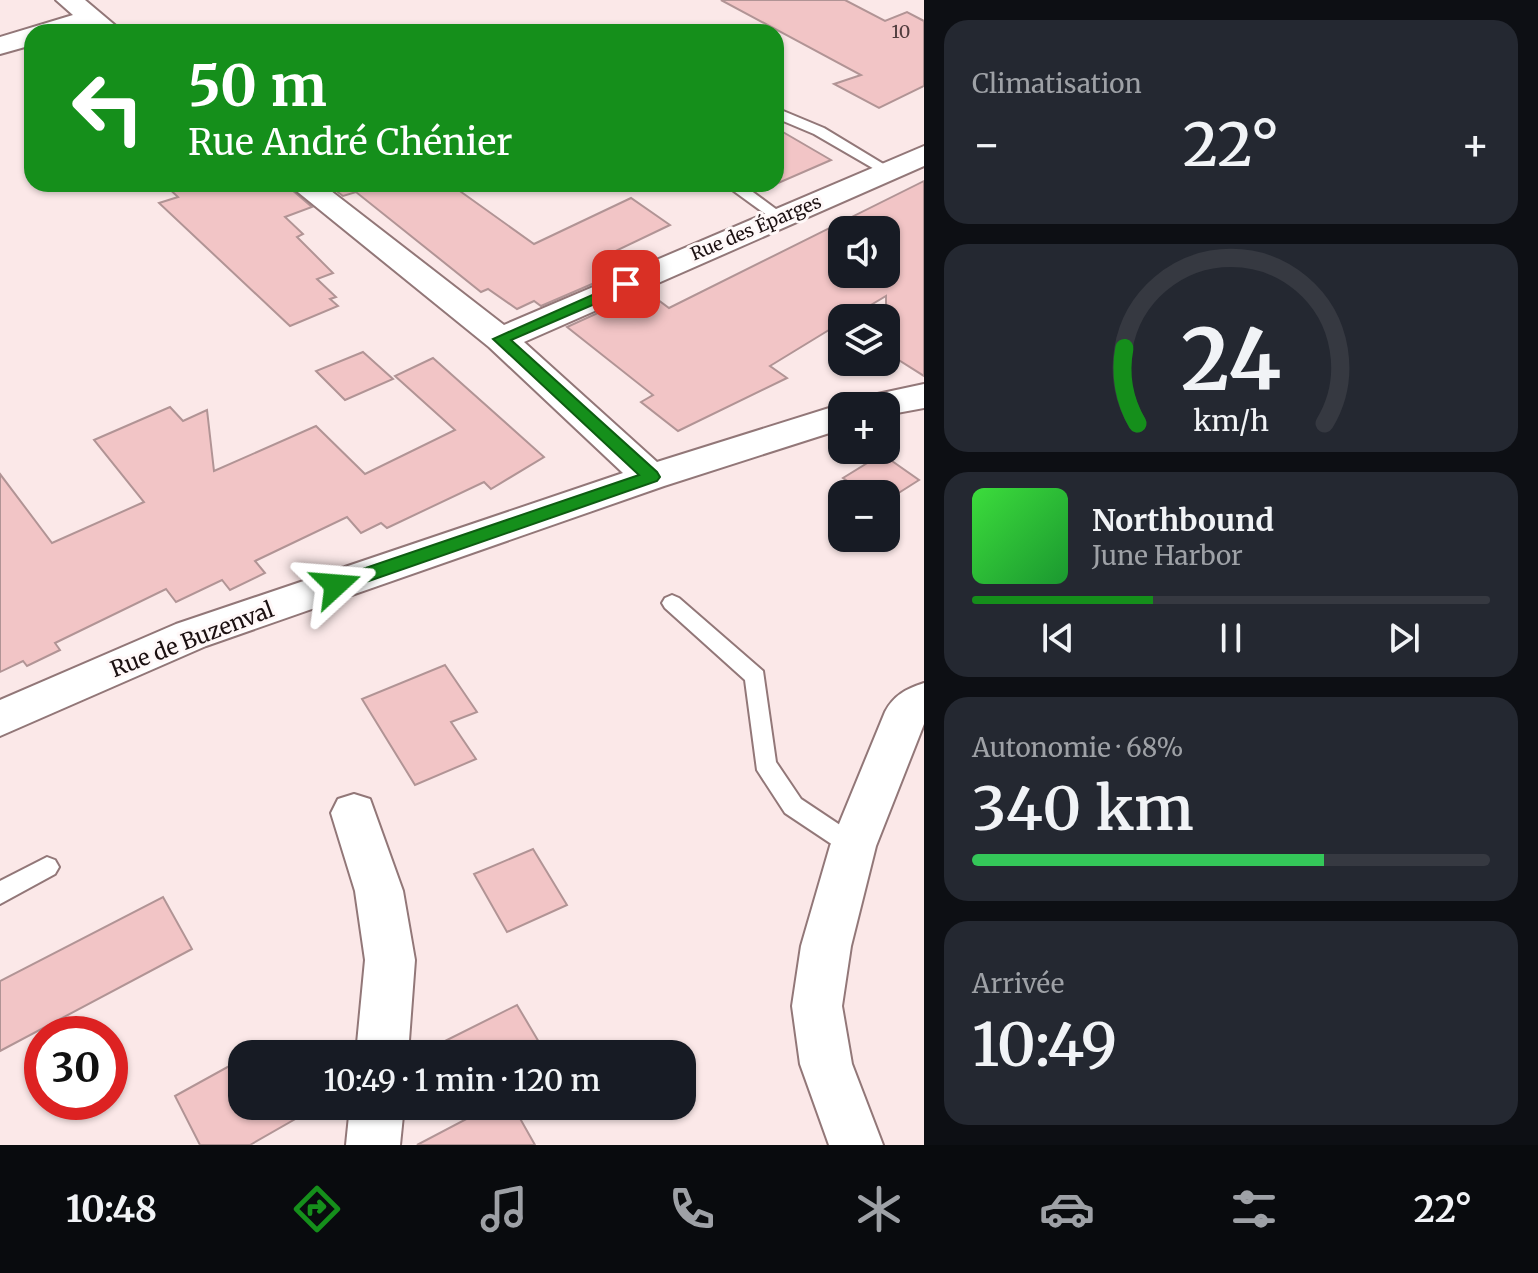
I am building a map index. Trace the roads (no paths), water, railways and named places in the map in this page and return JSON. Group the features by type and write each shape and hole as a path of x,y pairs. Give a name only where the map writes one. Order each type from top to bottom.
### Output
{"street":[{"path":"69,0 100,24"},
{"path":"0,46 24,38"},
{"name":"Rue des Éparges","path":"501,339 924,155"},
{"path":"313,192 501,339 651,477"},
{"path":"900,401 924,396"},
{"name":"Rue de Buzenval","path":"0,719 191,635 651,477 828,420"},
{"path":"856,1145 826,1064 817,1006 826,946 853,846 907,712 924,700"},
{"path":"354,813 379,891 390,960 383,1040"},
{"path":"373,1145 376,1120"}],"lane":[{"path":"784,116 819,131 888,171"},
{"path":"743,192 780,218"},
{"path":"672,603 755,677 765,764 793,806 853,846"},
{"path":"0,893 47,867"}]}
